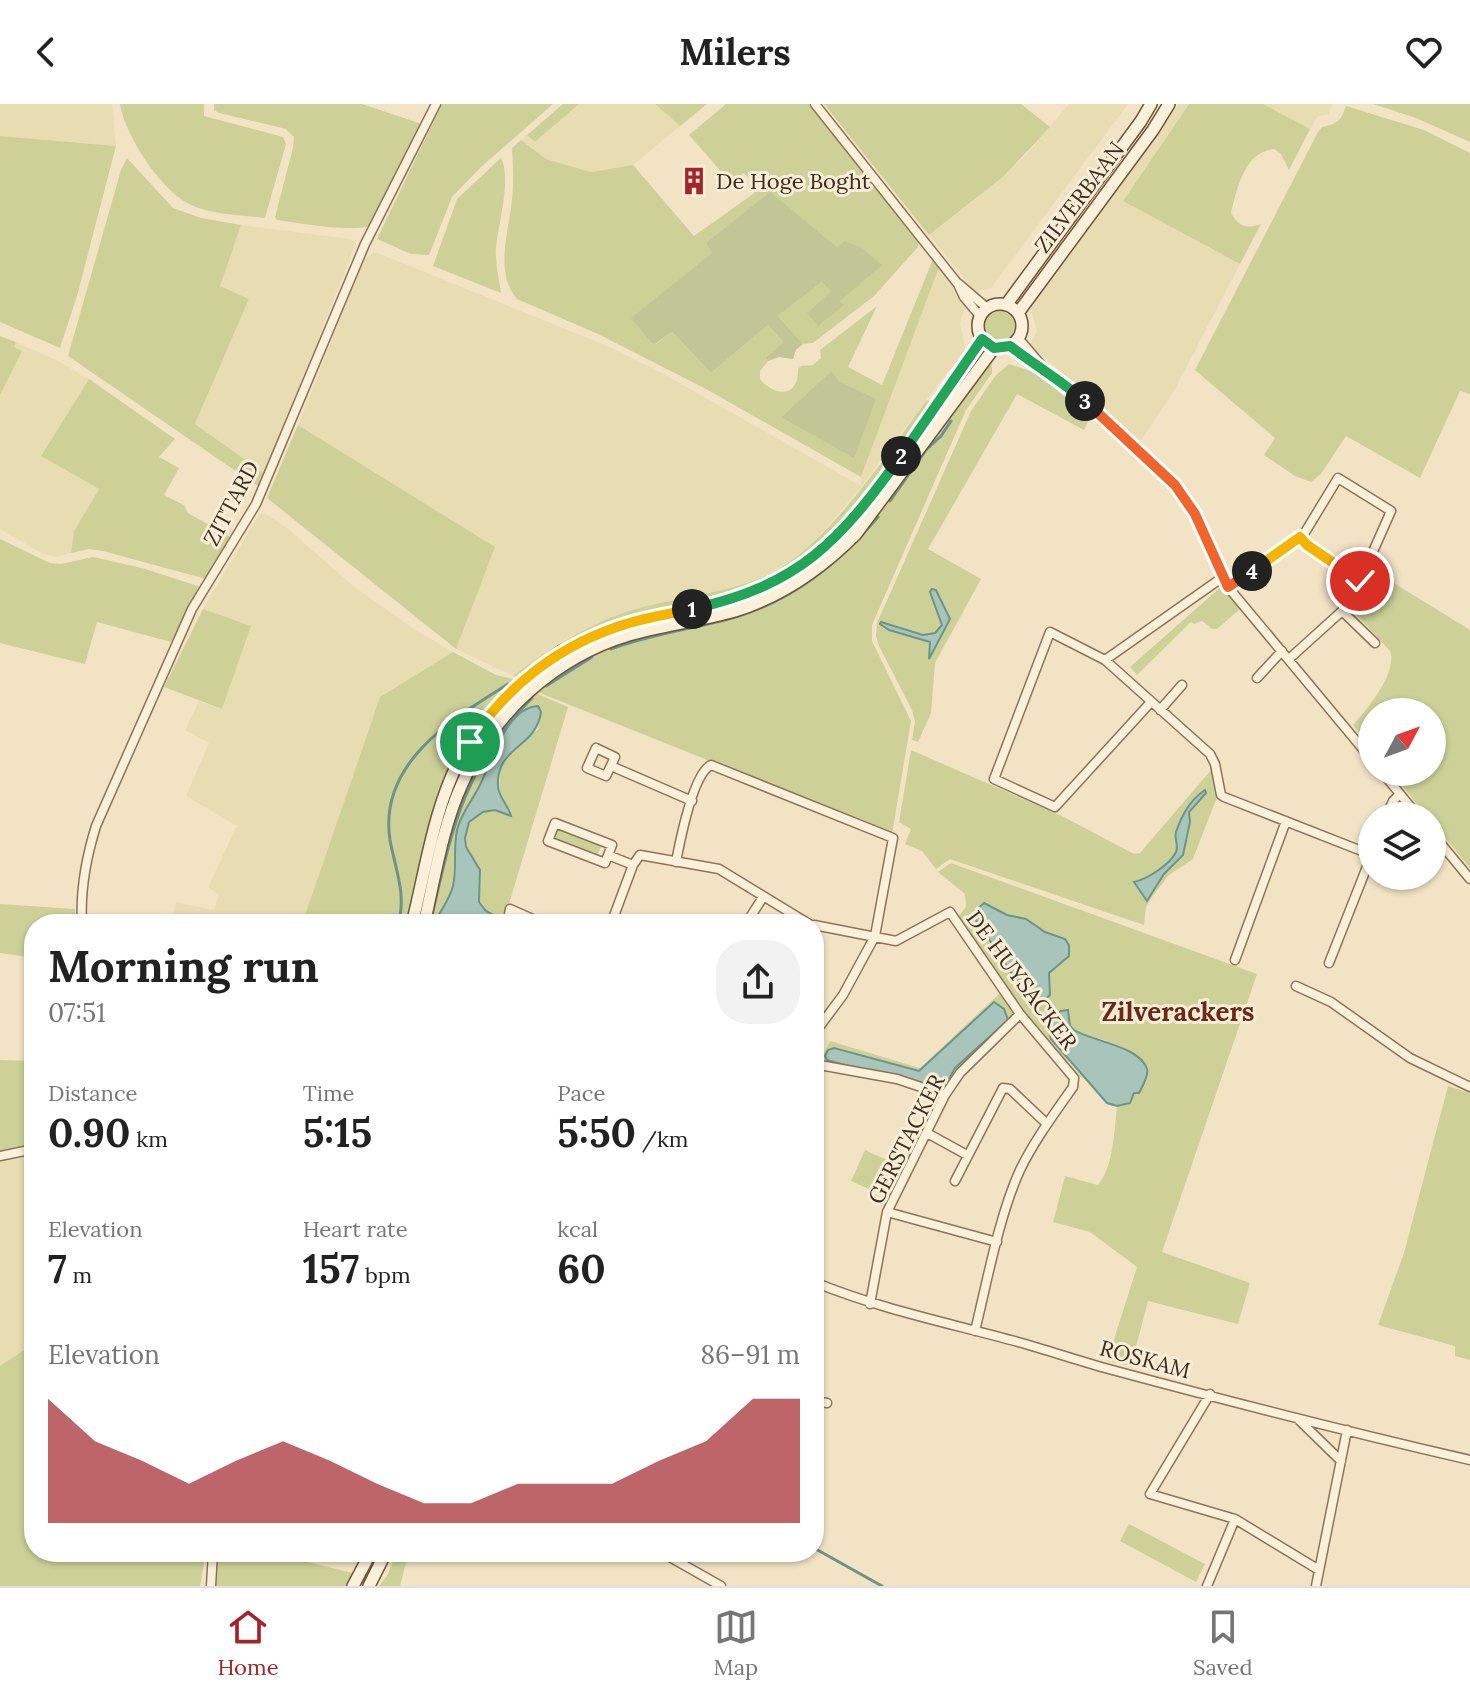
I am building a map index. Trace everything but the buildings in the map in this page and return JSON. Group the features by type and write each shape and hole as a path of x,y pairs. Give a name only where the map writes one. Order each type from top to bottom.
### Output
{"main road":[{"name":"ZILVERBAAN","path":"1006,305 1151,104"},
{"name":"ZILVERBAAN","path":"1018,313 1169,104"},
{"path":"426,914 450,816 462,783 479,751 518,701 556,670 594,648 629,635 734,611 804,579 856,534 994,348 1015,342 1023,326 1018,313 1006,305 996,304 984,312 979,331 982,339 994,348"},
{"path":"415,914 445,795 470,742 507,695 550,659 586,639 626,624 742,596 771,584 809,560 847,527 866,504 982,339"},
{"path":"353,1586 366,1562"},
{"path":"369,1586 381,1562"}],"street":[{"name":"ZITTARD","path":"81,914 80,899 87,855 96,826 192,609 256,504 365,244 436,104"},
{"path":"815,104 958,284 984,312"},
{"path":"1015,342 1032,363 1045,368 1086,402 1175,485 1195,514 1228,587 1358,743"},
{"path":"1228,587 1300,537 1338,478 1391,511 1360,581 1342,611 1289,659"},
{"path":"1300,537 1360,581"},
{"path":"1105,660 1223,577"},
{"path":"1342,611 1375,643"},
{"path":"1151,702 1055,807 994,779 1050,632 1105,660 1210,754 1221,795 1358,849"},
{"path":"1257,678 1282,651"},
{"path":"1160,710 1182,685"},
{"path":"676,862 683,824 704,770 711,765 893,838 875,936 843,995 824,1021"},
{"path":"611,766 692,801"},
{"path":"1393,786 1407,802"},
{"path":"1393,802 1400,794"},
{"path":"1235,960 1286,821"},
{"path":"555,823 612,845 608,855 605,863 548,841 555,823"},
{"path":"1446,850 1470,879"},
{"path":"608,855 633,865 615,914"},
{"name":"DE HUYSACKER","path":"633,865 640,855 719,869 793,914"},
{"path":"1329,963 1358,890"},
{"path":"752,914 763,897"},
{"name":"DE HUYSACKER","path":"824,927 896,941 950,912 1020,1014 1074,1078 1073,1087 1019,1173 997,1242 975,1331"},
{"path":"1296,986 1331,1002 1410,1058 1470,1087"},
{"name":"GERSTACKER","path":"870,1304 887,1212 945,1095 960,1073 1020,1014"},
{"path":"824,1066 897,1079 945,1095"},
{"path":"955,1181 1003,1088 1010,1089 1047,1124"},
{"path":"927,1133 967,1155"},
{"path":"0,1156 24,1151"},
{"path":"887,1212 997,1242"},
{"name":"ROSKAM","path":"824,1286 870,1304 1291,1415 1298,1420 1470,1460"},
{"path":"1210,1394 1150,1494 1235,1519 1319,1570"},
{"path":"1298,1420 1341,1461"},
{"path":"1316,1586 1347,1430"},
{"path":"1207,1586 1235,1519"},
{"path":"211,1586 212,1562"},
{"path":"679,1562 721,1586"}],"shaded area":[{"path":"0,104 112,104 116,146 0,136"},
{"path":"579,104 655,104 680,126 633,165 591,172 546,159 521,140 527,135 535,142"},
{"path":"1069,104 1128,104 991,288 975,292 929,235 1004,176"},
{"path":"1178,104 1189,104 1123,201 1240,264 1174,391 1140,442 1030,345 1037,331 1029,303"},
{"path":"1263,104 1332,104 1329,114 1318,116 1310,129"},
{"path":"241,225 351,239 356,243 265,474 195,424 249,299 219,286"},
{"path":"375,252 605,345 669,377 861,486 861,477 939,267 966,304 960,323 966,353 945,375 861,487 814,542 795,557 769,574 727,590 635,609 593,625 564,640 513,676 456,649 494,547 298,425 364,259"},
{"path":"16,342 89,379 41,456 99,489 74,531 71,553 57,557 45,555 0,529 0,375"},
{"path":"260,513 266,514 287,528 353,586 453,652 380,697 305,914 174,914 176,902 214,910 219,895 208,887 237,826 186,796 209,743 185,730 199,701 221,709 251,627 203,609"},
{"path":"24,1157 24,1350 0,1366 0,1162"}],"green space":[{"path":"120,104 204,104 204,116 283,137 286,144 265,218 208,211 180,198 146,161 129,131"},
{"path":"214,104 362,104 422,124 375,224 355,228 328,227 277,220 275,217 294,137 286,129 219,113 214,110"},
{"path":"442,104 553,104 481,167 452,197 429,255 411,254 377,239"},
{"path":"563,104 579,104 535,142 527,135"},
{"path":"655,104 707,104 680,126"},
{"path":"726,104 809,104 919,242 918,247 874,296 813,343 803,344 778,316 822,282 843,305 840,301 837,247 706,243 713,253 632,318 656,344 672,332 711,373 768,325 783,342 765,358 768,361 760,371 760,379 772,389 785,392 795,385 801,366 813,365 821,358 820,350 877,306 848,367 882,385 933,259 939,267 861,477 706,389 598,334 517,299 510,289 506,277 505,251 513,194 512,148 521,140 546,159 591,172 633,165 694,236 760,186 743,173 733,185 689,135","holes":["830,372 839,381 876,400 781,417"]},
{"path":"824,104 1021,104 1050,127 1004,176 929,235"},
{"path":"1189,104 1263,104 1310,129 1289,170 1281,154 1274,149 1255,157 1244,173 1231,213 1244,226 1261,224 1240,264 1123,201"},
{"path":"1373,104 1470,104 1470,142 1416,118"},
{"path":"1346,106 1424,130 1470,153 1470,394 1460,391 1420,478 1346,436 1321,474 1311,482 1295,476 1264,455 1275,438 1195,370 1318,132 1322,127 1338,121"},
{"path":"0,136 116,146 77,296 60,348 0,322"},
{"path":"127,158 173,208 201,218 241,225 220,286 249,299 195,424 265,474 259,487 68,356"},
{"path":"501,158 505,189 496,254 501,293 433,266 457,199"},
{"path":"770,192 837,247 845,241 862,248 882,265 840,301 844,305 818,326 807,313 831,292 822,282 778,316 803,344 796,350 793,359 779,357 768,361 765,358 783,342 768,325 711,373 672,332 652,343 631,318 712,253 706,243"},
{"path":"999,311 1010,316 1015,327 1010,338 999,343 988,338 983,327 988,316"},
{"path":"0,336 16,342 14,347 22,351 0,395"},
{"path":"992,363 992,373 966,410 872,625 872,641 911,721 892,834 535,691 563,669 610,645 713,619 831,562"},
{"path":"1009,364 1034,372 1090,417 1084,430 1017,394 928,549 981,579 935,663 931,713 918,742 912,740 915,722 912,710 879,646 877,623 971,411 996,375","holes":["937,593 950,619 929,658 930,642 889,630 882,627 881,622 923,635 935,634 942,625 932,597"]},
{"path":"831,371 839,381 876,399 854,458 781,417"},
{"path":"89,379 175,439 159,457 179,468 164,495 232,538 206,579 103,551 89,549 71,553 74,531 99,489 41,456"},
{"path":"927,400 930,402 914,431 877,485 834,534 782,574 738,595 629,622 520,678 513,676 556,646 619,614 735,587 790,562 834,522"},
{"path":"298,425 495,547 456,649 267,498"},
{"path":"0,539 50,563 61,564 93,557 142,568 201,587 171,642 97,622 85,664 0,643"},
{"path":"1376,572 1470,630 1470,868 1446,839 1446,802 1416,802 1402,786 1446,786 1446,698 1374,698 1390,669 1390,651 1354,612"},
{"path":"1222,586 1240,609 1217,629 1202,621 1191,622 1137,675 1130,667"},
{"path":"203,609 251,626 222,709 164,687"},
{"path":"453,652 496,675 518,680 455,764 413,914 305,914 380,697"},
{"path":"533,692 568,707 506,914 493,914 480,903 480,873 467,850 466,833 475,817 485,811 493,810 509,816 511,811 499,794 500,769 508,753 538,729 541,712 522,712 493,751 482,782 459,822 454,849 453,888 439,914 429,914 457,803 494,734"},
{"path":"911,750 1062,816 1134,854 1140,853 1211,770 1217,797 1193,859 1168,876 1152,897 1146,907 1144,925 950,859 936,869 922,851 905,844 911,829 899,822","holes":["1205,790 1206,793 1189,813 1190,825 1183,856 1164,874 1147,900 1135,881 1169,861 1177,847 1176,831 1184,811"]},
{"path":"559,829 601,846 597,856 555,839 553,837"},
{"path":"951,863 1257,974 1162,1252 1250,1283 1238,1324 1148,1301 1131,1366 1107,1361 1137,1267 1090,1232 1053,1222 1065,1176 1098,1185 1103,1177 1112,1148 1117,1106 1129,1103 1137,1093 1137,1057 1105,1040 1081,1035 1070,1026 1068,1011 1061,1011 1047,1022 1069,1063 1083,1078 1079,1076 1042,1038 958,917 966,907 965,894 938,872","holes":["990,906 1007,915 1026,919 1045,932 1065,939 1069,945 1063,962 1049,973 1050,995 1028,998 986,932"]},
{"path":"0,904 75,909 75,914 24,914 24,957 0,953"},
{"path":"1000,993 1013,1010 1014,1017 957,1070 946,1091 824,1062 824,1053 830,1041 920,1068","holes":["1008,1017 955,1068 947,1084 929,1085 837,1063 919,1071"]},
{"path":"0,1060 24,1061 24,1146 0,1151"},
{"path":"1448,1086 1470,1093 1470,1360 1455,1356 1455,1346 1378,1325 1404,1253"},
{"path":"865,1150 896,1164 884,1189 892,1193 889,1198 851,1181"},
{"path":"24,1350 24,1562 204,1562 200,1586 0,1586 0,1366"},
{"path":"1129,1524 1205,1564 1196,1582 1120,1541"},
{"path":"214,1562 307,1562 357,1574 349,1586 213,1586"},
{"path":"393,1562 406,1562 400,1586 379,1586"}],"water":[{"path":"936,590 950,619 929,659 930,642 889,630 880,624 923,635 935,633 942,625 930,592"},
{"path":"538,706 541,712 538,724 532,734 509,755 499,774 499,791 511,816 495,810 483,812 469,822 465,838 466,847 480,870 479,902 492,914 440,914 453,886 456,837 461,819 508,726 527,709"},
{"path":"1205,790 1206,793 1189,812 1183,855 1164,874 1147,901 1134,882 1158,871 1173,857 1181,820 1190,804"},
{"path":"984,903 1007,915 1026,919 1045,932 1065,939 1069,945 1069,956 1049,973 1050,995 1042,1002 1032,1002 1028,998 976,920 975,911"},
{"path":"994,1002 1004,1009 1008,1020 955,1068 944,1088 837,1063 827,1060 825,1056 828,1050 834,1048 919,1071"},
{"path":"1068,1010 1070,1026 1074,1030 1125,1049 1143,1061 1147,1069 1146,1078 1130,1103 1117,1106 1107,1103 1051,1039 1047,1021"}],"waterway":[{"path":"890,501 951,421"},
{"path":"871,487 881,474"},
{"path":"611,649 732,618 774,602 830,565 878,517"},
{"path":"729,595 744,589"},
{"path":"686,606 710,600"},
{"path":"522,673 559,646 590,631"},
{"path":"546,686 592,657"},
{"path":"400,914 401,892 390,840 389,813 396,788 407,766 443,728 508,684"},
{"path":"432,914 453,830 475,775 490,749 532,698"},
{"path":"824,1554 882,1586"}],"place":[{"name":"De Hoge Boght","path":"694,181"}],"district":[{"name":"Zilverackers","path":"1178,1012"}],"route":[{"path":"470,742 490,713 522,680 550,659 586,639 626,624 750,593 795,570 823,549 866,504 982,339 994,348 1010,346 1032,363 1045,368 1175,485 1195,514 1228,587 1300,537 1360,581"}]}
